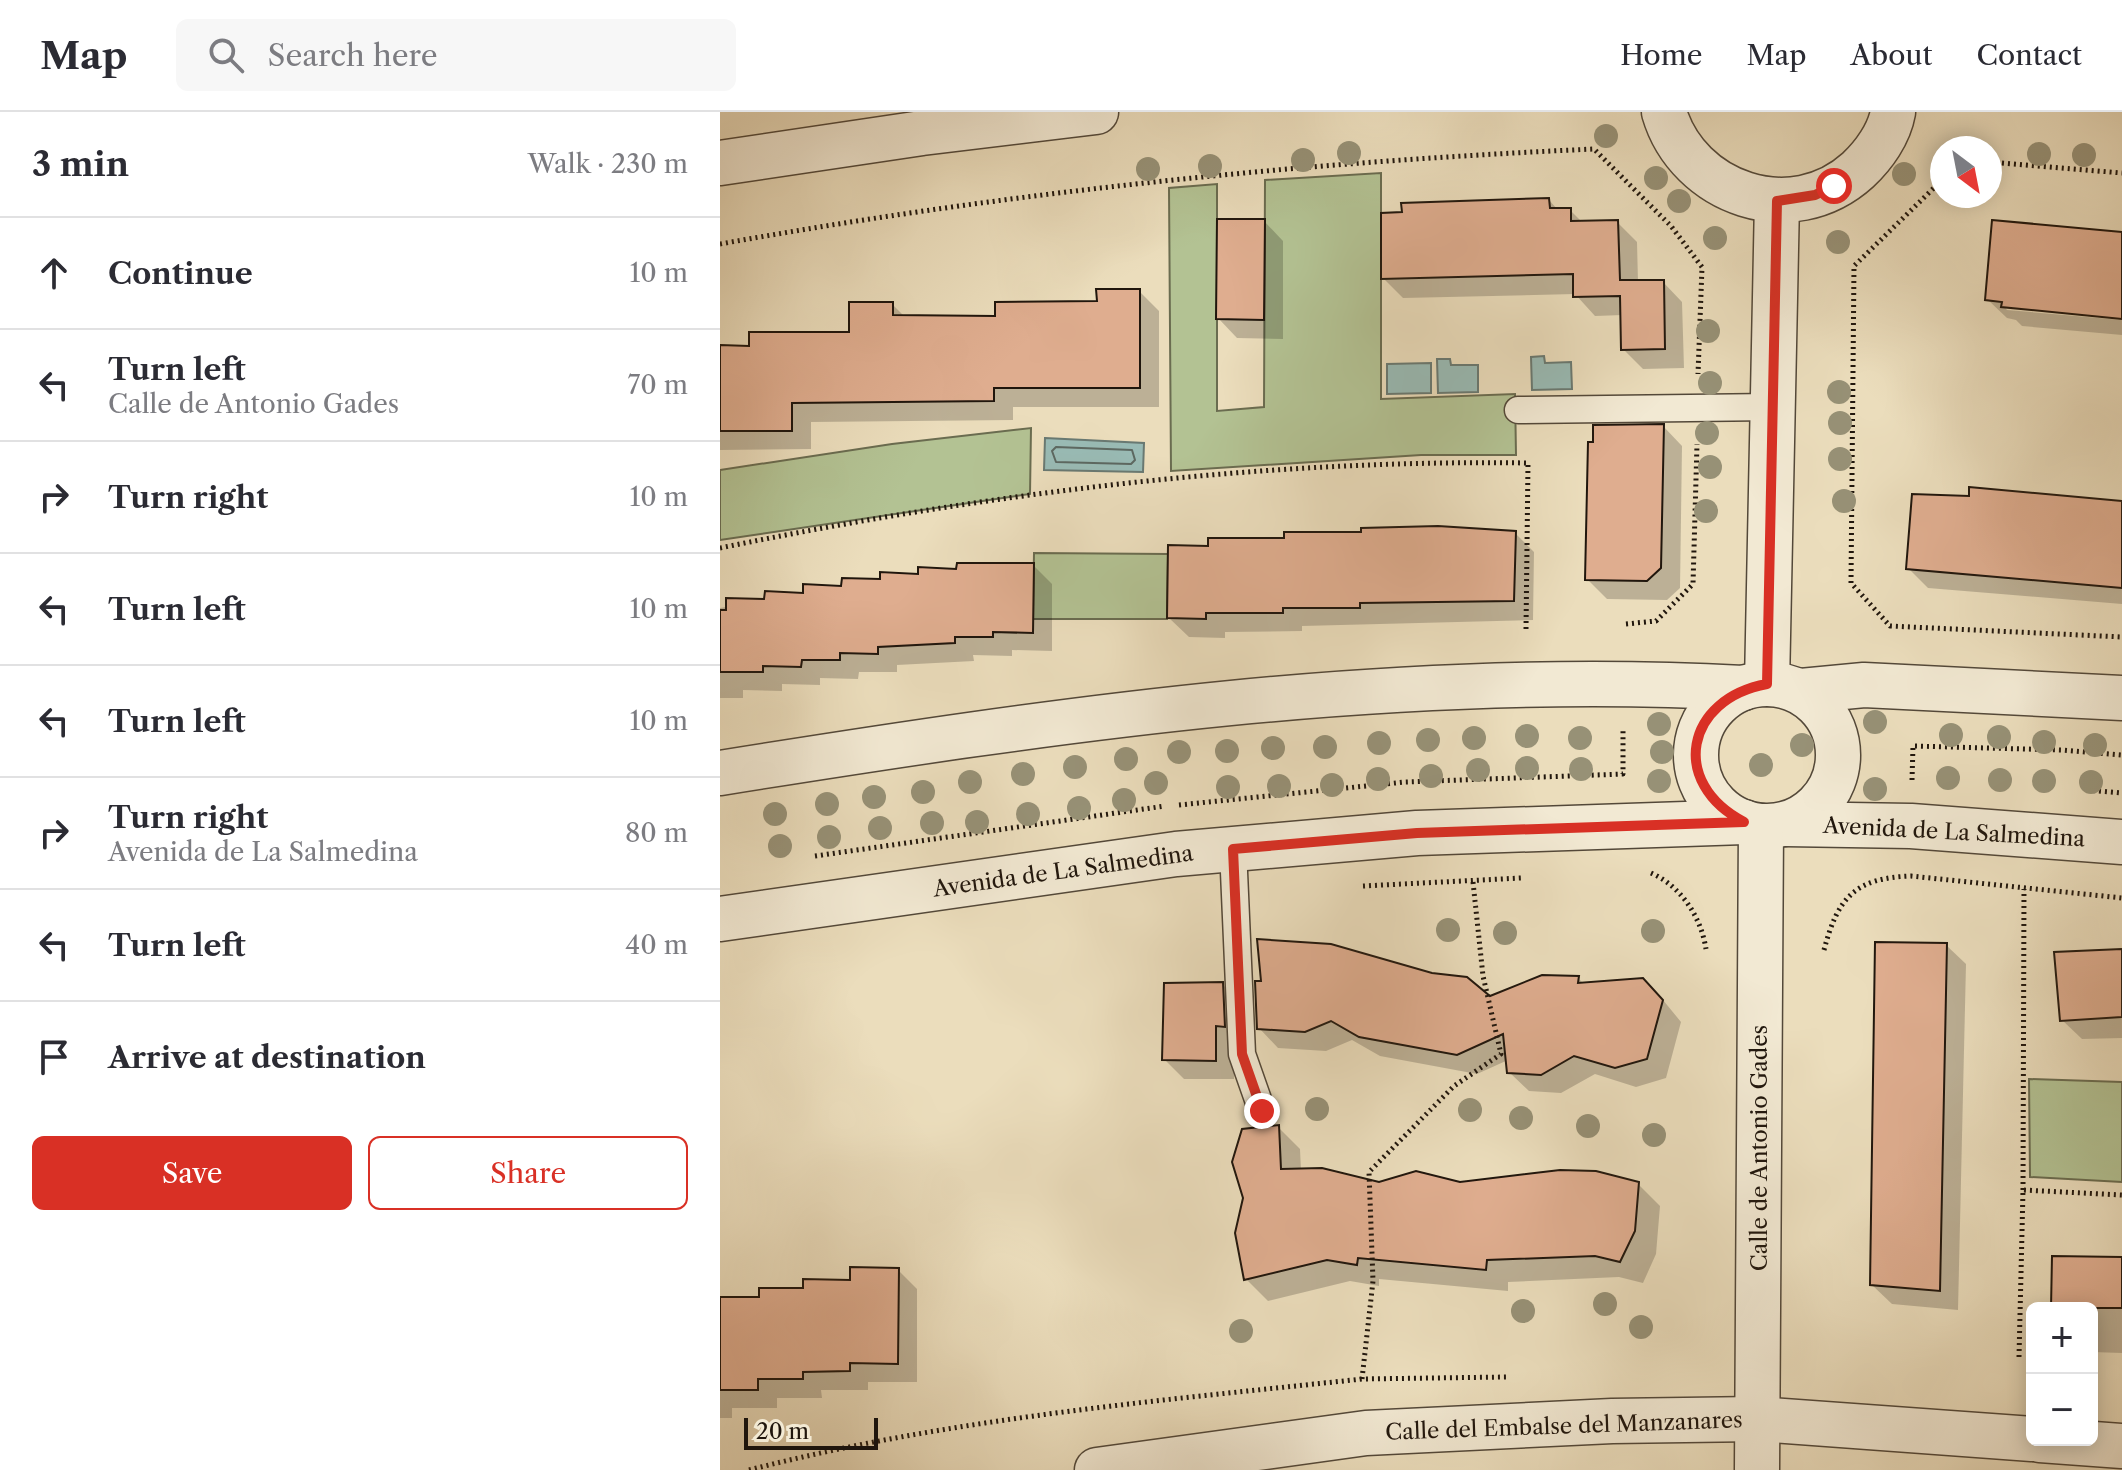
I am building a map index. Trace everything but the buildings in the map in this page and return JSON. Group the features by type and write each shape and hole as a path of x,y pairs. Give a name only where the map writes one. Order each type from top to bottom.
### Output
{"street":[{"path":"720,163 922,133 1096,112"},
{"path":"1664,112 1681,151 1700,172 1722,187 1747,196 1777,201 1815,195 1853,174 1880,143 1893,112"},
{"path":"1770,688 1777,201"},
{"path":"720,773 1166,708 1404,689 1624,682 1770,688 1864,685 2122,698"},
{"path":"1770,688 1821,707 1833,727 1839,750 1836,774 1826,797 1809,813 1764,824 1725,812 1709,796 1699,777 1696,755 1699,734 1709,715 1723,699 1770,688"},
{"name":"Avenida de La Salmedina","path":"720,919 1233,849 1417,833 1764,824 1911,826 2122,842"},
{"name":"Calle de Antonio Gades","path":"1757,1470 1764,824"},
{"name":"Calle del Embalse del Manzanares","path":"1097,1470 1366,1433 1612,1421 1757,1419 2026,1439"},
{"path":"2098,1444 2122,1446"}],"lane":[{"path":"1518,410 1773,407"},
{"path":"1233,849 1242,1054 1262,1111"}],"path":[{"path":"720,244 870,217 1147,182 1382,161 1594,149 1671,226 1702,267 1700,292"},
{"path":"2002,163 2122,173"},
{"path":"1930,192 1854,266 1851,583 1890,626 2122,637"},
{"path":"720,548 1035,495 1157,481 1419,461 1528,463 1526,629"},
{"path":"1626,624 1656,621 1693,584 1696,557"},
{"path":"1609,730 1624,729 1623,774"},
{"path":"1912,784 1913,746 2062,750 2122,755"},
{"path":"1639,872 1653,873 1690,906 1703,929 1706,949"},
{"path":"1824,950 1833,916 1854,891 1879,877 1911,876 2122,898"},
{"path":"1362,887 1534,877"},
{"path":"1362,1379 1373,1281 1369,1172 1454,1086 1501,1054 1483,976 1473,882"},
{"path":"2019,1357 2024,889"},
{"path":"2023,1190 2122,1195"},
{"path":"749,1470 852,1443 1040,1413 1362,1379 1518,1377"}],"green space":[{"path":"1381,173 1381,399 1515,394 1516,455 1421,455 1171,471 1169,188 1217,184 1217,411 1264,407 1265,180"},
{"path":"1031,428 1030,494 720,540 720,470 892,444"},
{"path":"1034,553 1168,554 1167,619 1033,619"},
{"path":"2029,1079 2122,1082 2122,1182 2030,1177"}],"water":[{"path":"1544,356 1545,363 1571,362 1572,389 1532,390 1531,357"},
{"path":"1437,359 1450,359 1451,365 1478,365 1478,392 1438,393"},
{"path":"1431,363 1431,393 1387,394 1387,364"},
{"path":"1045,438 1144,443 1143,472 1044,470"}],"route":[{"path":"1262,1111 1242,1054 1233,849 1417,833 1744,822 1725,812 1709,796 1699,777 1696,755 1699,734 1709,715 1723,699 1743,688 1767,684 1777,201 1815,195 1834,186"}]}
